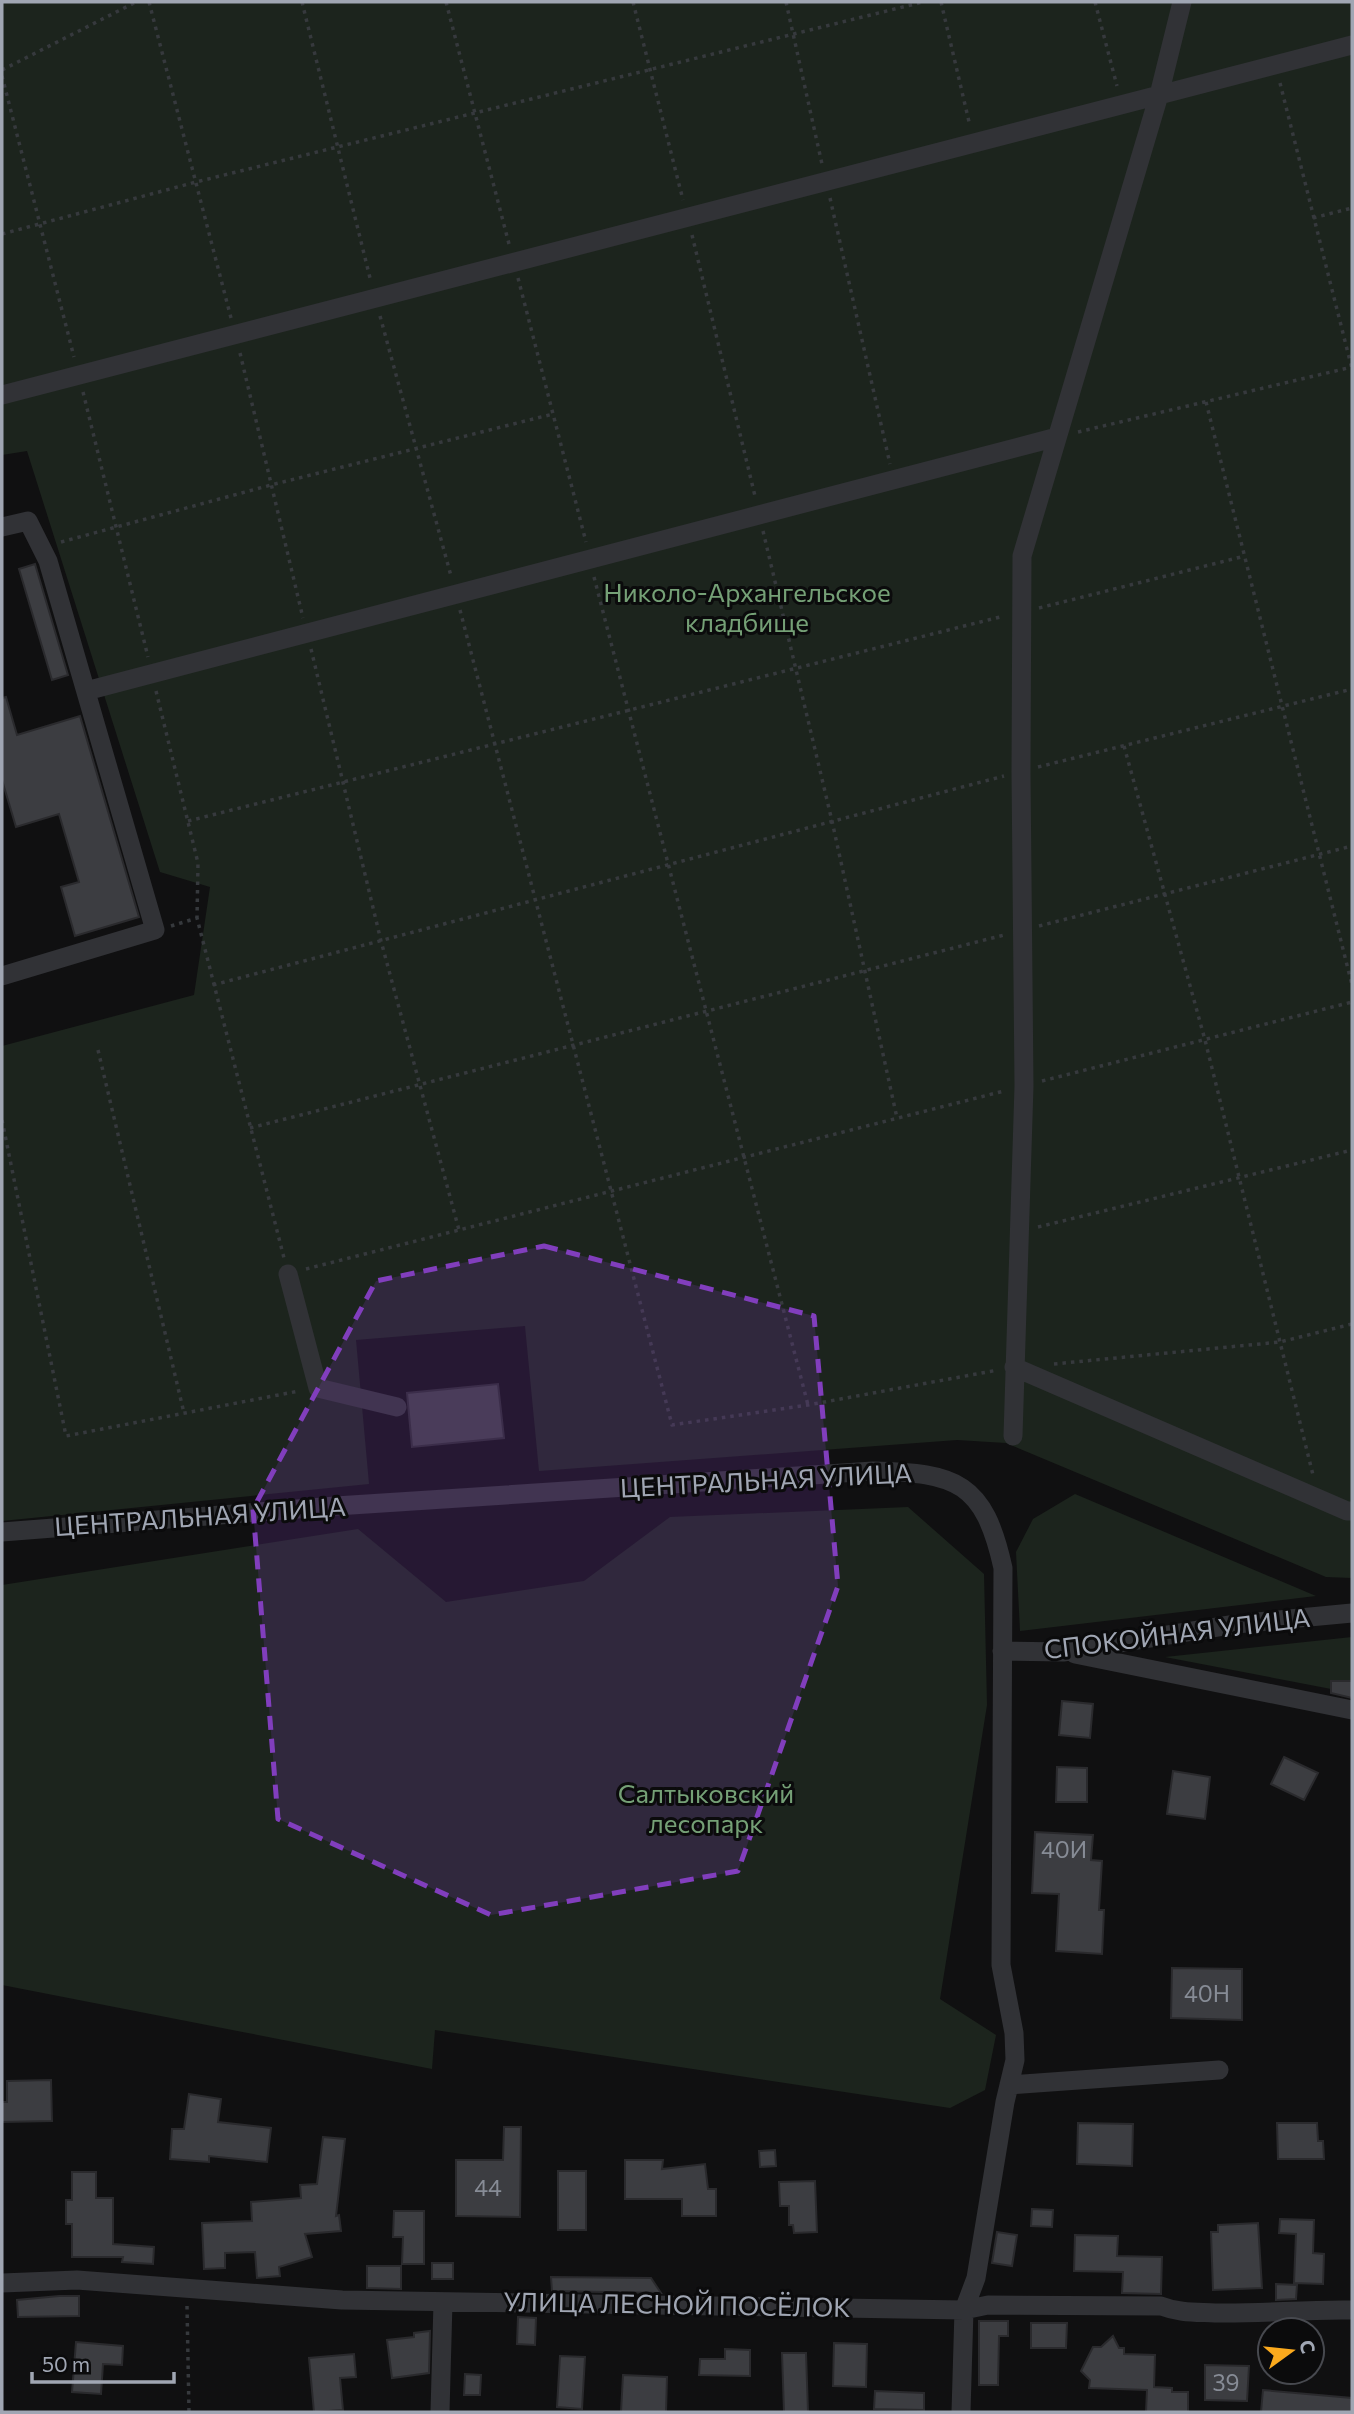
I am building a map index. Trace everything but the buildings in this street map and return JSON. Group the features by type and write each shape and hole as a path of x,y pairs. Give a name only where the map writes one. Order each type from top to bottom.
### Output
{"street":[{"path":"1013,1436 1024,1086 1022,556 1159,95 1182,2"},
{"path":"2,395 1352,45"},
{"path":"86,691 1057,437"},
{"path":"2,527 28,520 48,561 155,930 2,976"},
{"path":"288,1274 318,1388 397,1407"},
{"path":"1014,1367 1318,1499 1352,1511"},
{"name":"ЦЕНТРАЛЬНАЯ УЛИЦА","path":"2,1532 376,1503 873,1471 912,1472 944,1479 969,1491 983,1508 995,1535 1003,1568 1001,1965 1014,2033 1015,2060 976,2278 964,2310 961,2412"},
{"name":"СПОКОЙНАЯ УЛИЦА","path":"1002,1651 1063,1652 1236,1624 1352,1613"},
{"path":"1063,1652 1352,1710"},
{"path":"1009,2085 1219,2070"},
{"name":"УЛИЦА ЛЕСНОЙ ПОСЁЛОК","path":"2,2283 78,2280 342,2300 964,2310 988,2305 1161,2306 1175,2312 1245,2313 1312,2309 1352,2310"},
{"path":"440,2412 443,2302"}],"path":[{"path":"2,70 136,2"},
{"path":"149,2 235,334 381,941 459,1230"},
{"path":"446,2 808,1405"},
{"path":"633,2 688,217 832,821 897,1118"},
{"path":"786,2 893,480"},
{"path":"2,234 196,182 923,2"},
{"path":"941,2 975,143"},
{"path":"1095,2 1121,105"},
{"path":"1057,437 1352,368 1276,65"},
{"path":"2,76 79,375 188,821 198,863 197,918 288,1274 1352,1002"},
{"path":"1313,218 1352,208"},
{"path":"1206,402 1352,985"},
{"path":"42,548 271,485 553,414"},
{"path":"188,821 1245,556"},
{"path":"214,985 832,821 1352,689"},
{"path":"1124,746 1205,1040 1318,1499"},
{"path":"250,1128 1352,846"},
{"path":"155,930 197,918"},
{"path":"98,1050 184,1413"},
{"path":"2,1120 66,1436 318,1388"},
{"path":"1019,1232 1352,1150"},
{"path":"611,1191 673,1424 808,1405 1014,1367"},
{"path":"1054,1364 1280,1342 1352,1324"},
{"path":"187,2288 188,2412"}],"highlighted area":[{"path":"544,1246 814,1316 838,1586 738,1871 491,1915 278,1819 253,1509 376,1281"}],"green space":[{"name":"Николо-Архангельское кладбище","path":"2,2 1352,2 1352,1578 1326,1577 1006,1443 957,1440 539,1471 525,1326 356,1340 369,1484 2,1521 2,1046 194,995 210,887 160,872 27,451 2,455"},
{"path":"1075,1494 1316,1596 1020,1631 1016,1552 1033,1519"},
{"name":"Салтыковский лесопарк","path":"908,1507 984,1574 987,1705 940,1999 996,2035 985,2090 950,2108 435,2030 432,2069 2,1985 2,1585 358,1529 446,1602 584,1581 670,1517"},
{"path":"1352,1637 1352,1693 1165,1657"}]}
